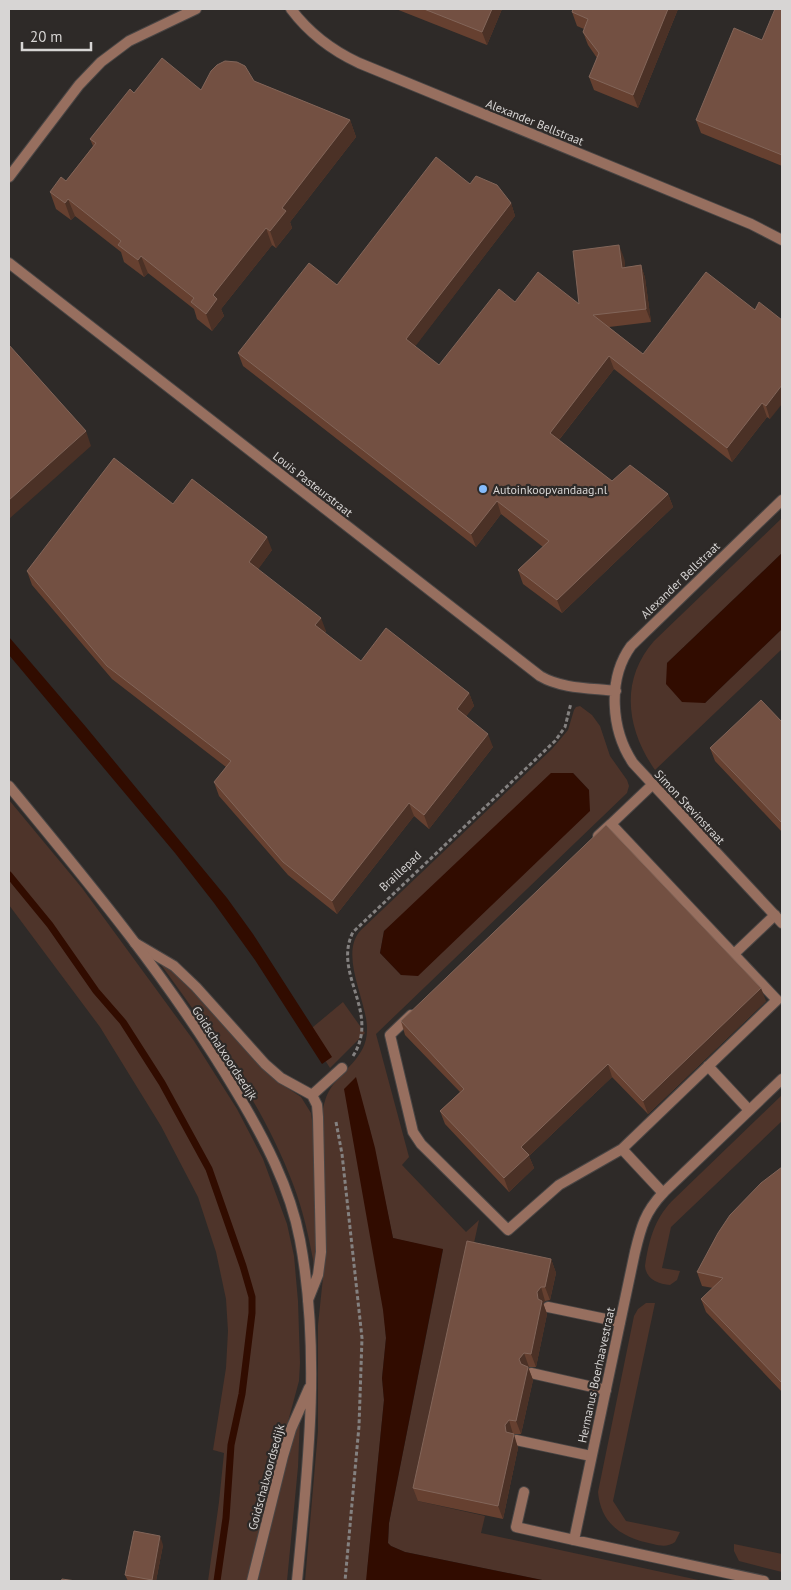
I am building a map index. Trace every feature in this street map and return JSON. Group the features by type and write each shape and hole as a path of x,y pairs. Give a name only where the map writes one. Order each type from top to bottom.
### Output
{"street":[{"path":"9,177 79,86 101,62 129,41 196,9"},
{"name":"Alexander Bellstraat","path":"291,9 321,41 358,63 751,224 782,240"},
{"name":"Louis Pasteurstraat","path":"9,263 533,671 550,681 616,691"},
{"name":"Alexander Bellstraat","path":"616,691 623,660 635,640 782,500"},
{"name":"Simon Stevinstraat","path":"616,691 616,727 623,747 633,763 779,919"},
{"path":"590,844 652,785"},
{"name":"Goidschalxoordsedijk","path":"9,786 134,943 207,1045 243,1102 271,1155 294,1216 300,1239 308,1300 311,1382 308,1449 297,1581"},
{"path":"418,1008 390,1035 413,1132 421,1144 508,1230 559,1185 622,1149 778,1000 611,824"},
{"path":"734,954 779,919"},
{"path":"134,943 174,966 196,987 265,1064 281,1078 312,1095 315,1100 317,1111 321,1252 318,1275 308,1300"},
{"path":"708,1066 749,1110"},
{"path":"312,1095 342,1068"},
{"name":"Hermanus Boerhaavestraat","path":"574,1540 637,1244 649,1208 782,1079"},
{"path":"622,1149 663,1193"},
{"path":"548,1307 620,1322"},
{"path":"531,1373 606,1390"},
{"name":"Goidschalxoordsedijk","path":"252,1581 283,1456 295,1420 311,1382"},
{"path":"516,1440 592,1456"},
{"path":"524,1492 516,1527 764,1581"}],"path":[{"name":"Braillepad","path":"342,1068 357,1050 362,1032 360,1009 348,965 348,951 353,932 555,741 563,731 567,721 574,686"},
{"path":"317,1111 332,1117 335,1120 339,1133 362,1338 359,1426 345,1581"}],"shaded area":[{"path":"782,518 782,553 667,663 705,703 782,629 782,649 655,770 645,755 638,739 631,706 635,672 643,656 654,641"},
{"path":"782,553 782,629 705,703 682,702 666,684 667,663"},
{"path":"9,637 227,898 253,934 332,1057 322,1064 255,960 214,903 175,853 9,655"},
{"path":"580,706 592,715 600,726 610,756 627,780 629,786 627,793 376,1034 409,1157 402,1165 466,1232 479,1220 418,1501 485,1516 481,1533 703,1581 547,1581 405,1552 388,1543 389,1523 443,1250 393,1238 369,1125 386,1338 382,1378 384,1400 367,1572 411,1581 305,1581 318,1431 318,1325 324,1268 322,1113 329,1091 358,1056 366,1040 366,1019 353,965 352,952 355,940 361,930 552,749 568,730 576,707","holes":["573,773 589,790 401,975 380,953 384,931"]},
{"path":"551,773 573,773 589,790 590,811 418,976 401,975 380,953 384,931"},
{"path":"9,800 82,888 194,1041 237,1109 263,1159 287,1224 294,1256 298,1301 299,1381 248,1581 208,1581 224,1453 213,1450 226,1368 228,1331 226,1299 216,1252 198,1197 161,1126 100,1027 9,905"},
{"path":"164,964 190,988 257,1062 280,1083 301,1097 311,1113 317,1245 316,1265 314,1265 297,1194 281,1154 267,1126 235,1070 162,966"},
{"path":"343,1002 365,1033 330,1068 307,1032"},
{"path":"356,1077 375,1148 393,1238 443,1249 389,1523 388,1543 405,1552 547,1581 366,1581 384,1400 382,1378 386,1338 383,1310 344,1089"},
{"path":"782,1095 782,1121 671,1227 662,1268 680,1271 677,1280 670,1285 653,1280 646,1271 645,1266 653,1231 666,1208"},
{"path":"646,1303 655,1303 613,1501 626,1521 680,1532 675,1542 664,1546 632,1538 615,1528 604,1513 598,1492 634,1316 638,1309"},
{"path":"300,1418 298,1467 287,1581 258,1581 294,1432"},
{"path":"734,1544 782,1554 782,1572 739,1561 734,1551"}],"building":[{"path":"424,9 492,9 482,32"},
{"path":"573,9 668,9 633,95 589,77 599,53 583,32 588,19 572,12"},
{"path":"775,9 782,9 782,155 696,120 734,28 762,40"},
{"path":"162,58 201,90 211,71 217,65 225,61 237,62 245,66 254,81 350,120 282,208 286,211 270,231 266,228 213,295 217,299 206,314 191,302 194,298 141,256 138,260 118,245 121,241 68,199 65,203 50,192 61,177 66,181 96,143 90,139 130,89 134,93"},
{"path":"436,157 470,184 476,176 497,185 511,203 406,339 439,365 499,289 515,302 538,272 579,304 573,251 619,245 622,268 641,265 646,309 593,315 643,354 706,272 755,310 759,302 782,320 782,385 766,406 762,403 727,448 609,356 550,433 612,481 630,465 668,494 557,600 518,570 549,541 497,501 471,534 238,353 309,263 337,285"},
{"path":"9,345 86,431 9,500"},
{"path":"114,458 173,504 192,479 267,537 249,562 321,618 315,625 361,661 386,628 469,693 457,709 488,734 424,815 409,803 332,901 283,862 214,782 231,761 107,666 27,571"},
{"path":"761,700 782,722 782,823 710,748"},
{"path":"606,825 761,988 643,1101 608,1064 521,1147 529,1155 504,1178 440,1111 464,1089 401,1021"},
{"path":"782,1167 782,1383 701,1299 723,1278 697,1272 730,1215 761,1183"},
{"path":"467,1241 551,1259 545,1287 541,1287 537,1292 538,1299 542,1301 531,1354 524,1353 519,1359 521,1364 528,1367 516,1421 509,1420 505,1425 506,1432 514,1434 498,1506 413,1488"},
{"path":"134,1531 160,1536 152,1580 125,1575"}],"waterway":[{"path":"9,875 50,925 96,991 123,1022 162,1083 209,1169 243,1266 252,1297 252,1313 242,1394 231,1445 226,1518 217,1581"}],"place":[{"name":"Autoinkoopvandaag.nl","path":"483,489"}]}
